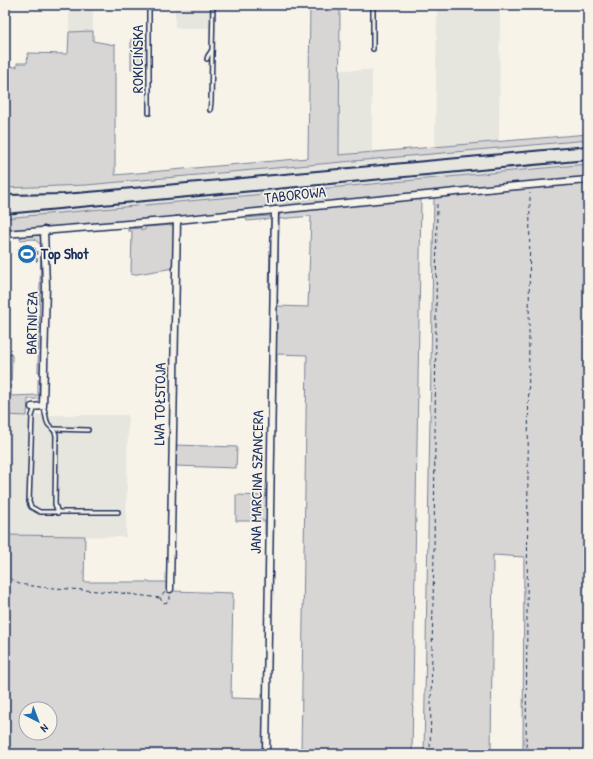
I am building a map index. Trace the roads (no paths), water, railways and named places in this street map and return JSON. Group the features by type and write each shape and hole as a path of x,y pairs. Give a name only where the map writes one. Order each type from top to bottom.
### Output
{"street":[{"name":"TABOROWA","path":"5,234 176,220 588,180"},
{"name":"JANA MARCINA SZANCERA","path":"266,754 275,210"},
{"name":"LWA TOŁSTOJA","path":"170,589 176,220"},
{"name":"BARTNICZA","path":"43,406 46,286 44,230"},
{"path":"34,407 43,406"}],"lane":[{"name":"ROKICIŃSKA","path":"149,5 149,113"},
{"path":"210,110 213,5"},
{"path":"373,5 373,49"},
{"path":"207,59 212,50"},
{"path":"43,406 47,422 56,435 55,504 58,513"},
{"path":"34,407 32,416 30,504 34,509 40,512 118,512"},
{"path":"53,429 88,430"}],"railway":[{"path":"5,195 64,194 100,191 588,146"},
{"path":"5,214 588,160"}],"place":[{"name":"Top Shot","path":"27,254"}]}
